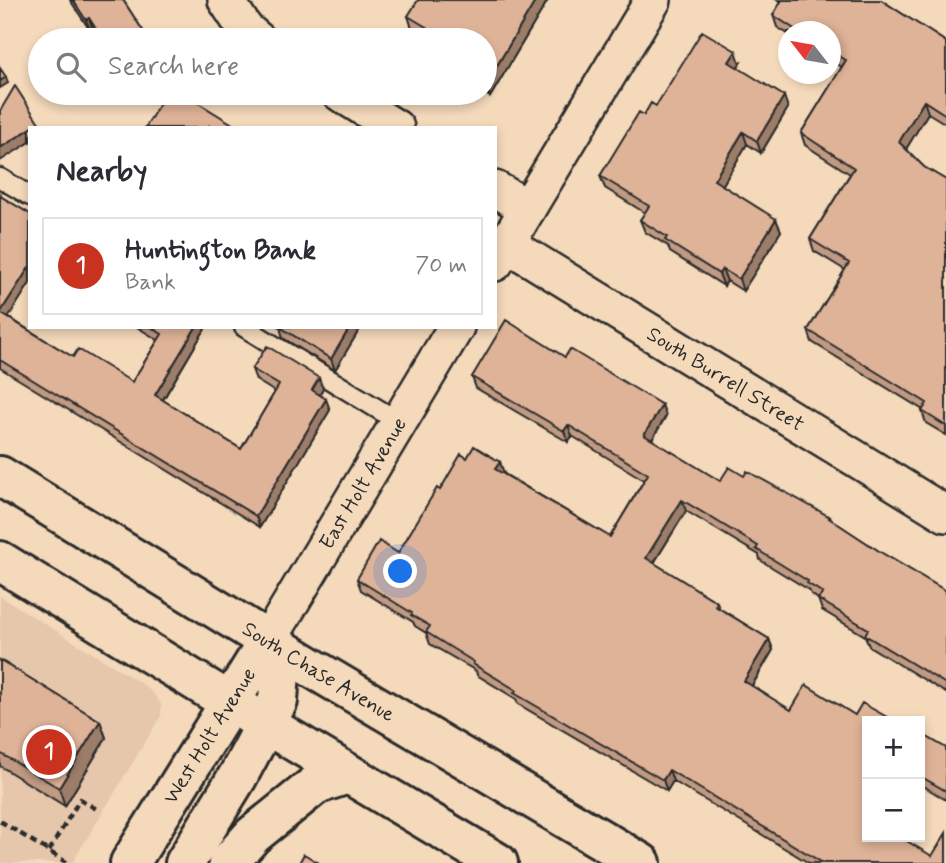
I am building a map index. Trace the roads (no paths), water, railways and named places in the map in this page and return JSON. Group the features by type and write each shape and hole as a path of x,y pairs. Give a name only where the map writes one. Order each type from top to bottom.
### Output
{"main road":[{"name":"South Chase Avenue","path":"0,476 268,641 641,863"},
{"path":"0,561 230,703 498,863"},
{"name":"West Holt Avenue","path":"130,863 268,641"},
{"name":"West Holt Avenue","path":"185,863 267,725 278,701 280,671 268,641"},
{"path":"228,863 254,835 315,785 348,774"}],"street":[{"path":"226,0 245,28"},
{"path":"501,254 653,0"},
{"path":"359,105 393,126"},
{"path":"497,190 528,208"},
{"name":"South Burrell Street","path":"501,254 946,514"},
{"name":"East Holt Avenue","path":"268,641 455,329"}],"lane":[{"path":"0,178 28,195"},
{"path":"247,329 399,422"}],"place":[{"name":"Huntington Bank","path":"49,752"}]}
